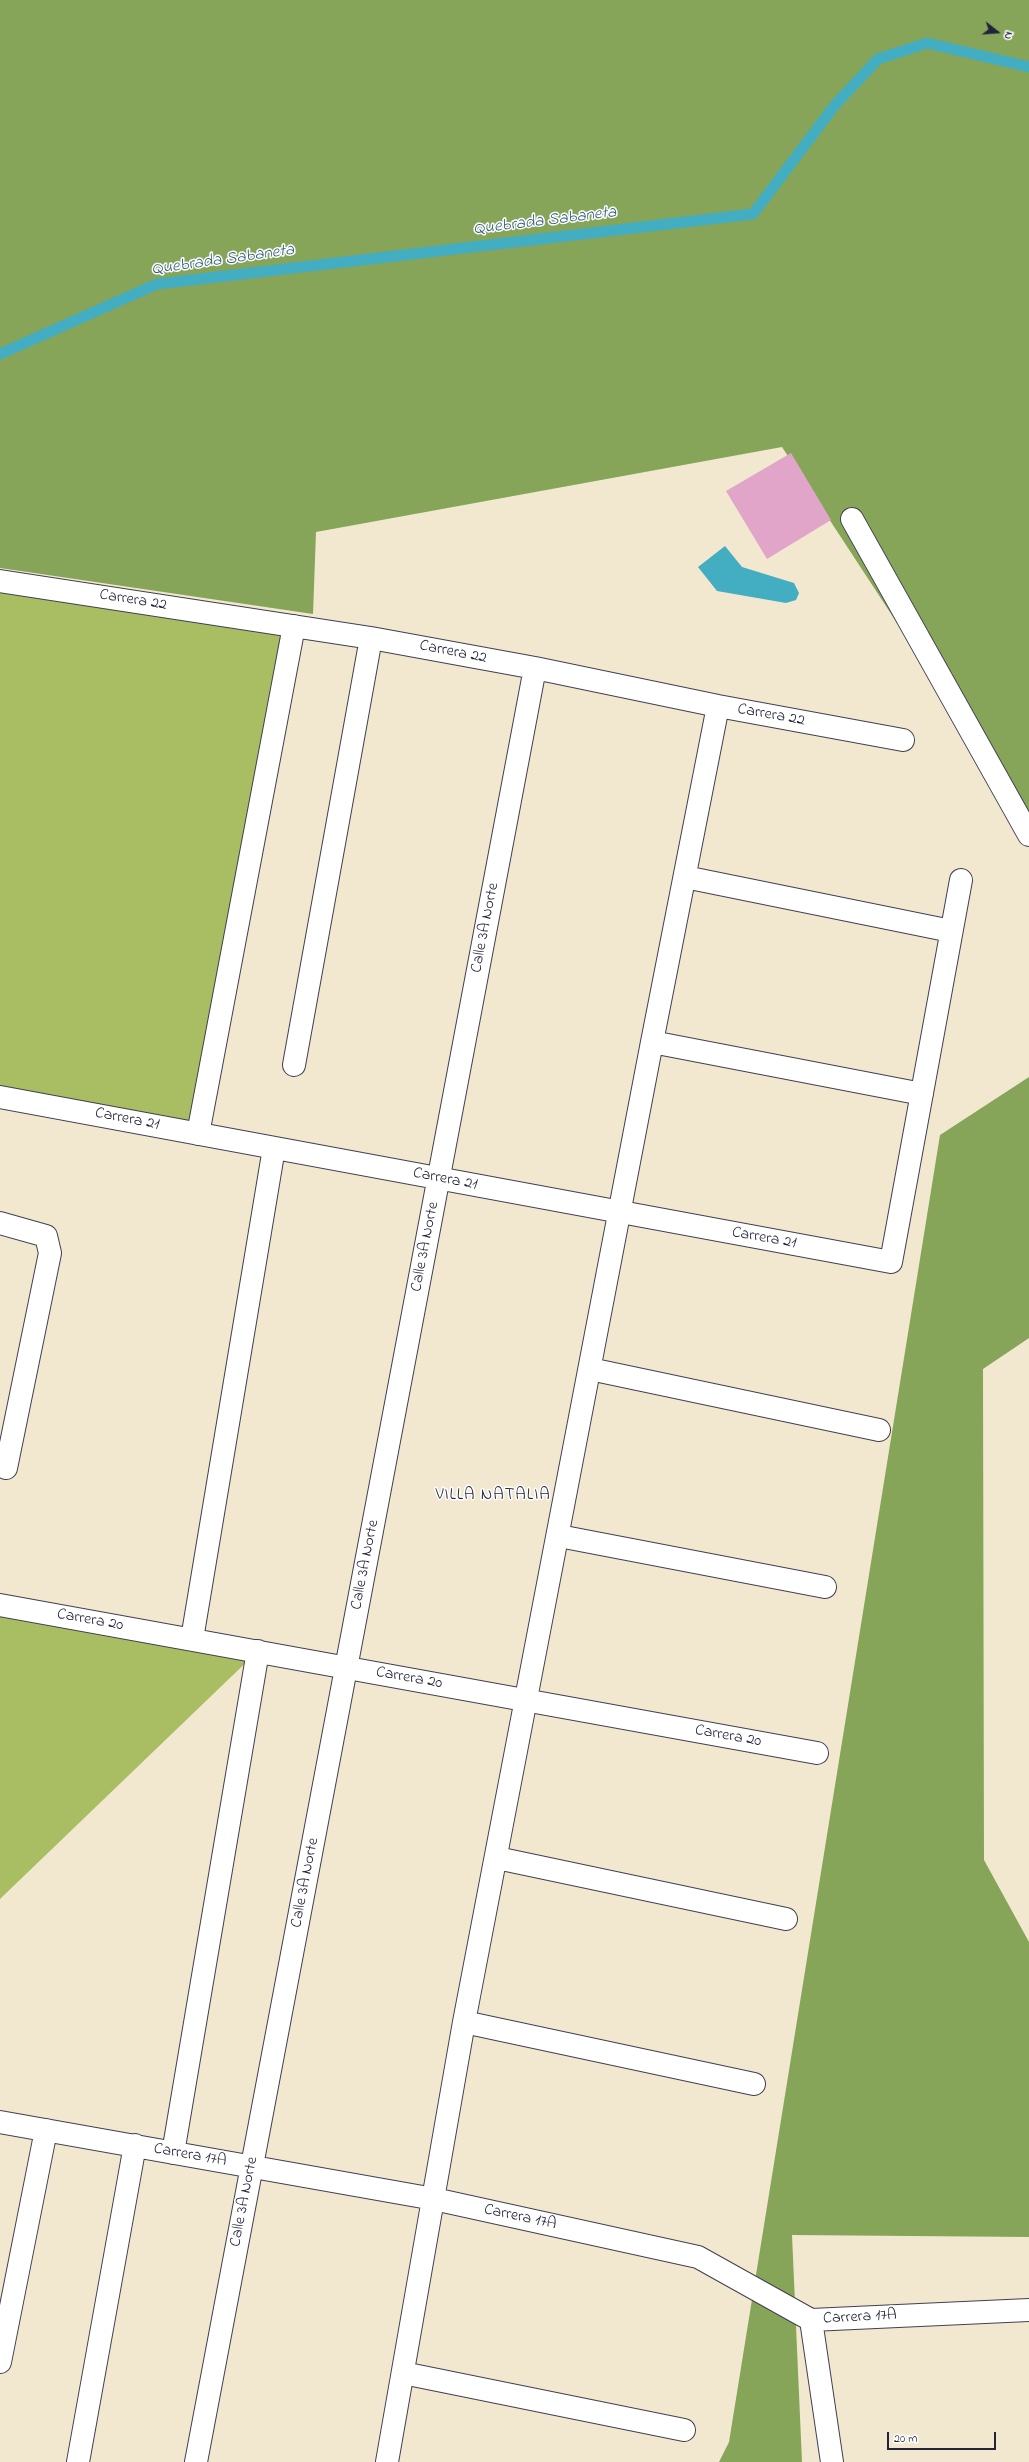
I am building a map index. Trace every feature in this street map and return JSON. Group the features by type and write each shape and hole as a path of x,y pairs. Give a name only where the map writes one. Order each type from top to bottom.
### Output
{"street":[{"path":"852,519 1029,835"},
{"name":"Carrera 22","path":"0,581 371,638 535,668 718,706 903,740"},
{"path":"198,1134 294,626"},
{"path":"294,1065 371,638"},
{"name":"Calle 3A Norte","path":"196,2462 535,668"},
{"path":"387,2462 464,2022 497,1858 619,1212 718,706"},
{"path":"685,877 951,931"},
{"path":"652,1042 922,1094 961,880"},
{"name":"Carrera 21","path":"0,1097 891,1262 922,1094"},
{"path":"192,1639 274,1148"},
{"path":"0,1223 46,1236 50,1253 6,1468"},
{"path":"590,1369 879,1430"},
{"path":"559,1536 825,1587"},
{"name":"Carrera 20","path":"0,1605 817,1753"},
{"path":"173,2153 258,1651"},
{"path":"497,1858 786,1919"},
{"path":"464,2022 754,2084"},
{"name":"Carrera 17A","path":"0,2122 434,2199 698,2257 811,2320 1029,2310"},
{"path":"0,2362 46,2130"},
{"path":"78,2462 135,2145"},
{"path":"811,2320 832,2462"},
{"path":"403,2373 684,2430"}],"green space":[{"path":"0,0 1029,0 1029,825 782,447 316,532 313,614 0,568"},
{"path":"0,581 294,626 198,1134 0,1097"},
{"path":"1029,1077 1029,1338 983,1369 984,1860 1029,1942 1029,2237 792,2235 802,2462 719,2462 729,2442 940,1135"},
{"path":"0,1605 258,1651 0,1899"}],"water":[{"path":"725,546 742,567 794,583 799,593 796,600 786,603 717,591 698,567"}],"building":[{"path":"791,453 831,520 767,559 726,491"}],"waterway":[{"name":"Quebrada Sabaneta","path":"0,354 157,284 753,214 835,105 878,59 927,43 1029,67"}],"district":[{"name":"VILLA NATALIA","path":"493,1496"}]}
